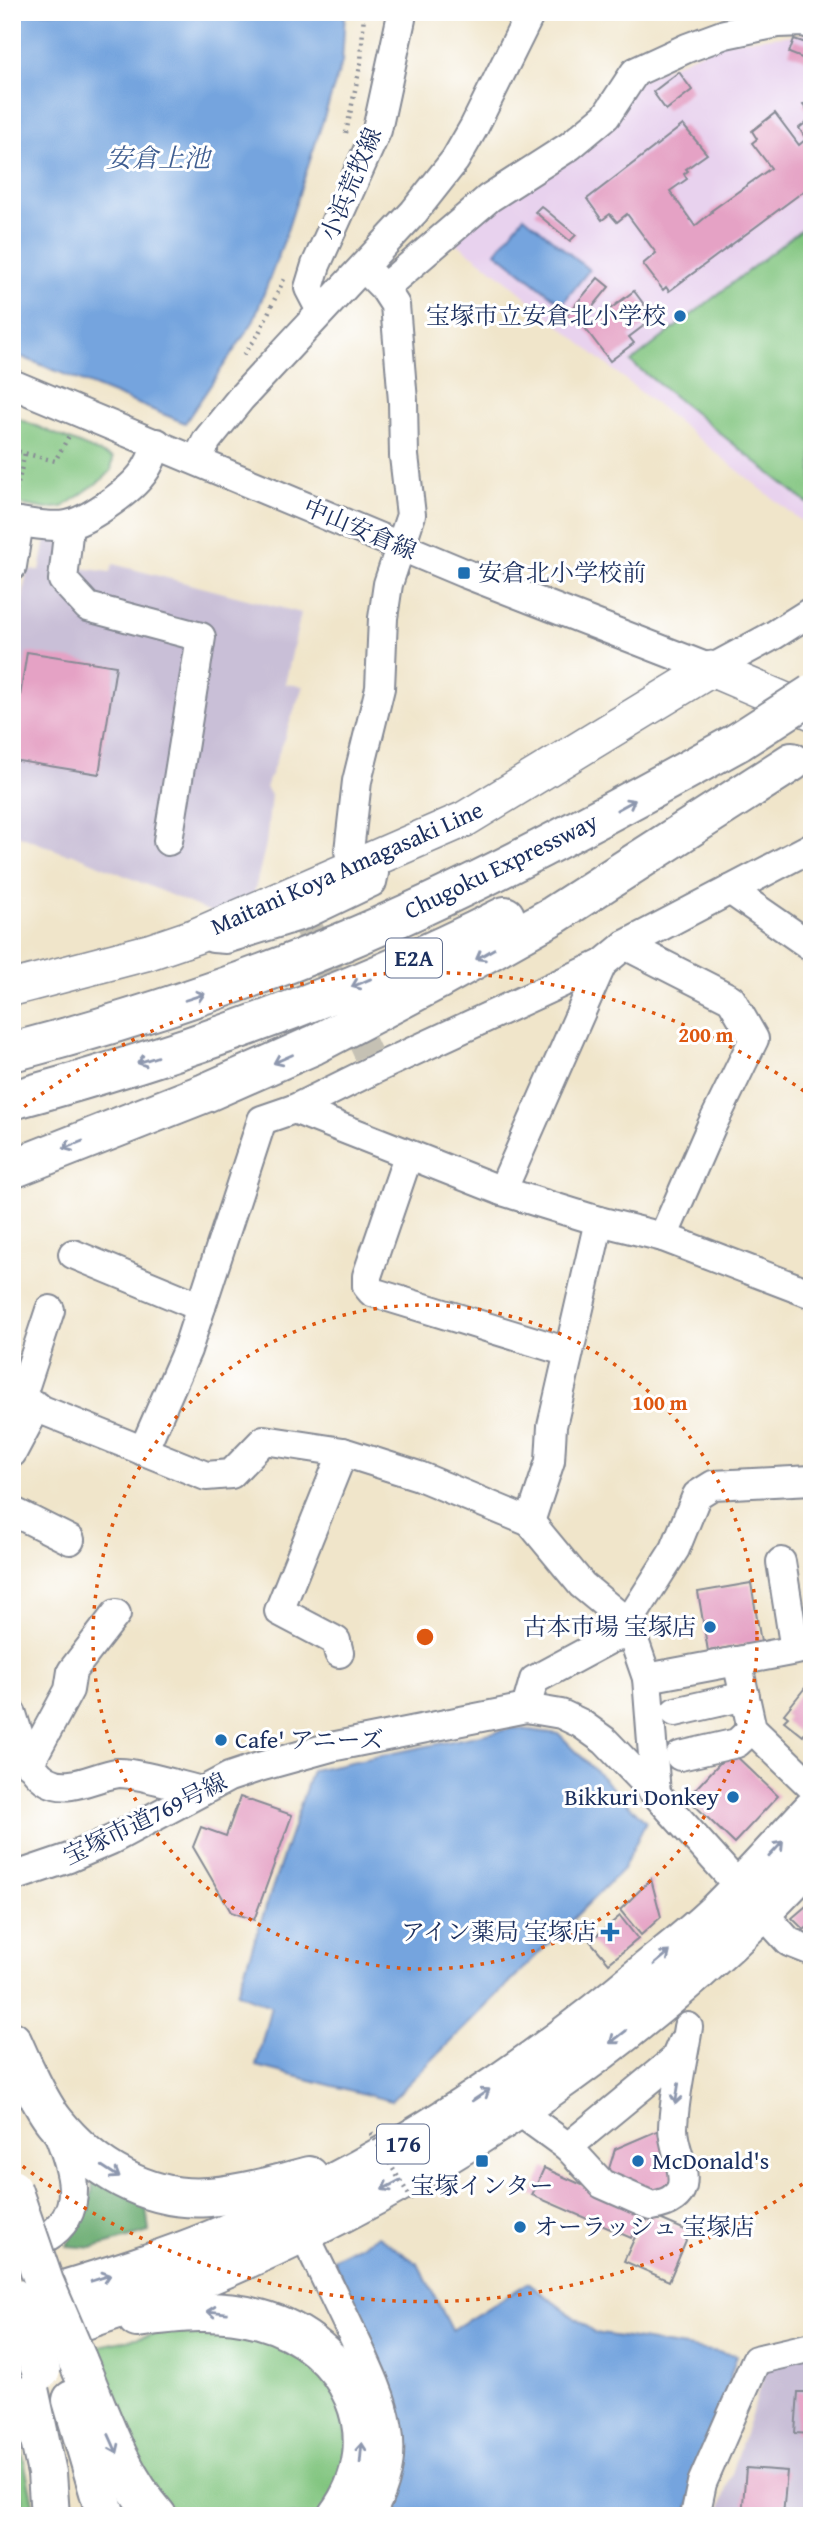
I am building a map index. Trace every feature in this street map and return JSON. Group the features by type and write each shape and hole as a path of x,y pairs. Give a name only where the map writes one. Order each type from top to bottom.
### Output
{"highway":[{"name":"Chugoku Expressway","path":"12,1052 208,993 340,943 481,879 617,809 738,741 812,694"},
{"name":"Chugoku Expressway","path":"12,1100 86,1080 225,1034 358,984 500,918 615,860 802,756"},
{"path":"12,1169 205,1093 314,1045 554,915 802,756"},
{"name":"176","path":"36,2348 151,2297 219,2271 303,2232 451,2152 517,2110 609,2045 677,1990 751,1900 812,1810"},
{"name":"176","path":"36,2348 141,2265 223,2235 303,2198 434,2127 518,2071 604,2006 712,1916 751,1900 812,1860"},
{"path":"12,2041 53,2120 90,2157 109,2172 146,2189 185,2197 231,2194 309,2176 434,2127"},
{"path":"12,2189 23,2293 81,2516"},
{"path":"23,2293 36,2348 50,2516"},
{"path":"36,2348 175,2312 206,2311 261,2320 289,2330 315,2346 333,2364 349,2386 359,2407 363,2426 360,2466 346,2504 337,2516"},
{"path":"36,2348 106,2516"},
{"path":"36,2348 124,2466 157,2516"}],"main road":[{"path":"711,669 812,712"},
{"name":"Maitani Koya Amagasaki Line","path":"12,988 149,952 196,936 465,819 711,669"}],"street":[{"name":"小浜荒牧線","path":"321,311 309,288 316,265 377,130 401,19 400,12"},
{"path":"197,460 207,440 241,398 414,212 455,160 531,12"},
{"path":"384,288 489,198 570,146 597,124 606,116 635,72 725,34 778,23 809,22"},
{"path":"362,862 349,851 357,781 380,688 383,618 388,584 411,514 404,456 403,401 395,305 384,288 363,268"},
{"name":"中山安倉線","path":"12,384 548,606 711,669"},
{"path":"12,566 14,516 69,525 85,519 139,478 158,443"},
{"path":"69,525 63,580 88,607 201,637 168,841"},
{"path":"711,669 812,611"},
{"path":"143,1451 187,1350 262,1120 294,1109 602,964 625,945 812,847"},
{"path":"730,890 812,947"},
{"path":"625,945 731,999 754,1039 711,1127 663,1237"},
{"path":"502,1191 602,964"},
{"path":"294,1109 502,1191 599,1221 663,1237 812,1294"},
{"path":"406,1162 367,1276 367,1286 372,1292 568,1352"},
{"path":"530,1522 550,1461 552,1426 599,1221"},
{"path":"73,1254 201,1307"},
{"path":"50,1310 20,1401 206,1476 231,1474 264,1440 343,1452 419,1476 530,1522 582,1585 629,1628 647,1678 656,1794"},
{"path":"12,1454 37,1406"},
{"path":"339,1653 336,1641 279,1611 343,1452"},
{"path":"526,1708 534,1680 629,1628 675,1549 697,1495 713,1485 812,1480"},
{"path":"12,1511 70,1540"},
{"path":"647,1678 803,1649 780,1562"},
{"path":"29,1764 68,1690 72,1671 116,1614"},
{"path":"737,1661 752,1729 812,1787"},
{"path":"675,1712 745,1696"},
{"name":"宝塚市道769号線","path":"19,1875 111,1840 229,1777 294,1757 472,1717 526,1708 561,1714 593,1731 656,1794 789,1942 812,1951"},
{"path":"12,1714 29,1764 41,1777 55,1784 70,1785 120,1773 202,1791"},
{"path":"680,1756 737,1742 752,1729"},
{"path":"517,2110 568,2147 602,2184 652,2206 674,2198 681,2189 683,2174 673,2133 674,2111 688,2027 677,1990"},
{"path":"568,2147 675,2059 688,2027"},
{"path":"12,2250 41,2241 52,2234 71,2206 74,2177 53,2120"},
{"path":"303,2232 380,2392 389,2431 388,2464 381,2496 369,2516"},
{"path":"695,2516 702,2483 756,2360 812,2347"}],"path":[{"path":"345,140 361,62 364,12"},
{"path":"243,357 258,335 286,274"},
{"path":"12,450 55,461 70,432"},
{"path":"14,516 26,453"},
{"path":"371,2133 412,2200"}],"shaded area":[{"name":"宝塚市立安倉北小学校","path":"812,33 812,530 501,276 451,239 637,81 724,42"},
{"path":"46,540 81,544 81,568 110,572 113,564 301,613 285,684 303,686 266,788 271,795 266,844 253,897 213,913 71,853 69,855 12,833 12,668 27,570 40,570"},
{"path":"812,2352 812,2516 718,2516 768,2364"}],"green space":[{"path":"812,221 812,507 631,362"},
{"path":"12,416 113,458 111,471 63,507 46,509 12,503"},
{"path":"93,2180 145,2198 149,2232 93,2248 66,2246 85,2215 91,2199"},
{"path":"213,2325 289,2343 337,2392 352,2464 325,2516 174,2516 148,2487 90,2348 164,2332"},
{"path":"12,2401 34,2516 26,2516 12,2464"},
{"path":"12,2464 26,2515 26,2516 12,2516"}],"water":[{"name":"安倉上池","path":"12,12 345,12 342,62 282,246 253,322 185,423 12,353"},
{"path":"524,216 589,270 562,304 496,252"},
{"path":"514,1728 559,1734 646,1822 623,1869 391,2101 256,2066 271,2006 237,1993 312,1770"},
{"path":"378,2236 418,2264 452,2330 528,2283 595,2333 737,2355 686,2516 394,2516 404,2458 399,2403 333,2259"}],"building":[{"path":"794,39 812,45 812,62 789,53"},
{"path":"679,72 692,90 666,110 653,92"},
{"path":"812,98 812,117 803,105"},
{"path":"775,113 799,145 806,139 799,128 812,118 812,185 669,291 666,287 663,290 643,264 656,253 627,214 617,222 610,214 602,220 587,199 683,125 707,154 686,169 688,171 684,174 687,179 670,191 695,226 711,211 771,168 752,143 757,139 752,131"},
{"path":"541,206 576,235 570,241 535,212"},
{"path":"598,278 609,287 578,325 566,316"},
{"path":"634,291 654,318 629,337 634,343 610,361 585,328"},
{"path":"27,652 116,666 99,774 12,760"},
{"path":"751,1583 761,1642 708,1651 698,1592"},
{"path":"812,1679 812,1738 805,1733 803,1736 784,1721 788,1717 784,1714"},
{"name":"Bikkuri Donkey","path":"731,1751 778,1796 734,1843 687,1798"},
{"path":"240,1797 292,1815 254,1920 231,1912 193,1847 201,1827 226,1836"},
{"path":"651,1879 661,1917 641,1935 620,1910"},
{"path":"812,1901 812,1923 804,1930 792,1918"},
{"path":"620,1916 638,1939 609,1963 590,1941"},
{"path":"659,2130 674,2177 661,2201 608,2172 615,2149"},
{"path":"544,2168 643,2212 631,2238 532,2195"},
{"path":"646,2213 690,2232 669,2281 624,2261"},
{"path":"798,2392 812,2392 812,2434 795,2433"},
{"path":"746,2468 787,2471 783,2516 742,2516"}],"tunnel":[{"path":"303,915 375,1069"}],"place":[{"name":"宝塚市立安倉北小学校","path":"680,316"},
{"name":"安倉北小学校前","path":"464,573"},
{"name":"古本市場 宝塚店","path":"710,1627"},
{"name":"Cafe' アニーズ","path":"221,1740"},
{"name":"Bikkuri Donkey","path":"733,1797"},
{"name":"アイン薬局 宝塚店","path":"610,1932"},
{"name":"宝塚インター","path":"482,2161"},
{"name":"McDonald's","path":"638,2161"},
{"name":"オーラッシュ 宝塚店","path":"520,2227"}]}
